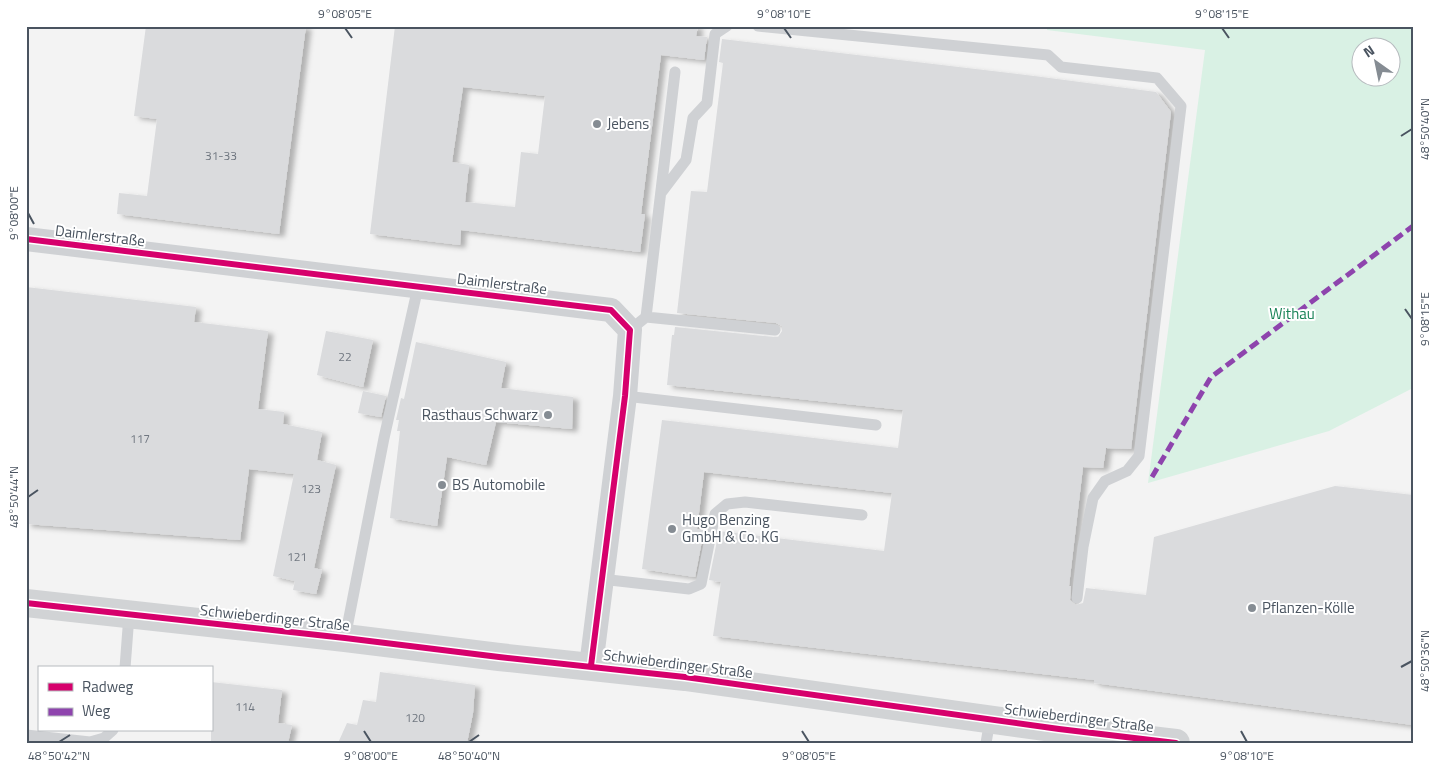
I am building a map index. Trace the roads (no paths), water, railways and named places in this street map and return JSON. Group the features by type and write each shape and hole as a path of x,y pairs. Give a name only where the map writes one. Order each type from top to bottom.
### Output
{"street":[{"name":"Daimlerstraße","path":"26,239 611,310 638,323"},
{"path":"592,666 601,579 625,396 638,323"},
{"name":"Schwieberdinger Straße","path":"26,603 685,677 988,731 1176,743"}],"lane":[{"path":"660,195 686,160 692,118 707,103 715,34 727,26"},
{"path":"758,26 1048,55 1062,67 1157,78 1181,106 1139,456 1127,471 1104,481 1093,498 1083,546 1077,598"},
{"path":"674,72 660,195 638,323 775,330"},
{"path":"345,638 382,447 418,287"},
{"path":"625,396 876,425"},
{"path":"601,579 689,589 701,584 714,514 727,504 745,502 862,515"},
{"path":"125,666 129,615"},
{"path":"26,735 90,742 104,738 111,732"}],"place":[{"name":"Jebens","path":"597,124"},
{"name":"Rasthaus Schwarz","path":"548,415"},
{"name":"BS Automobile","path":"442,485"},
{"name":"Hugo Benzing GmbH & Co. KG","path":"672,529"},
{"name":"Pflanzen-Kölle","path":"1252,608"}],"park label":[{"name":"Withau","path":"1292,314"}]}
